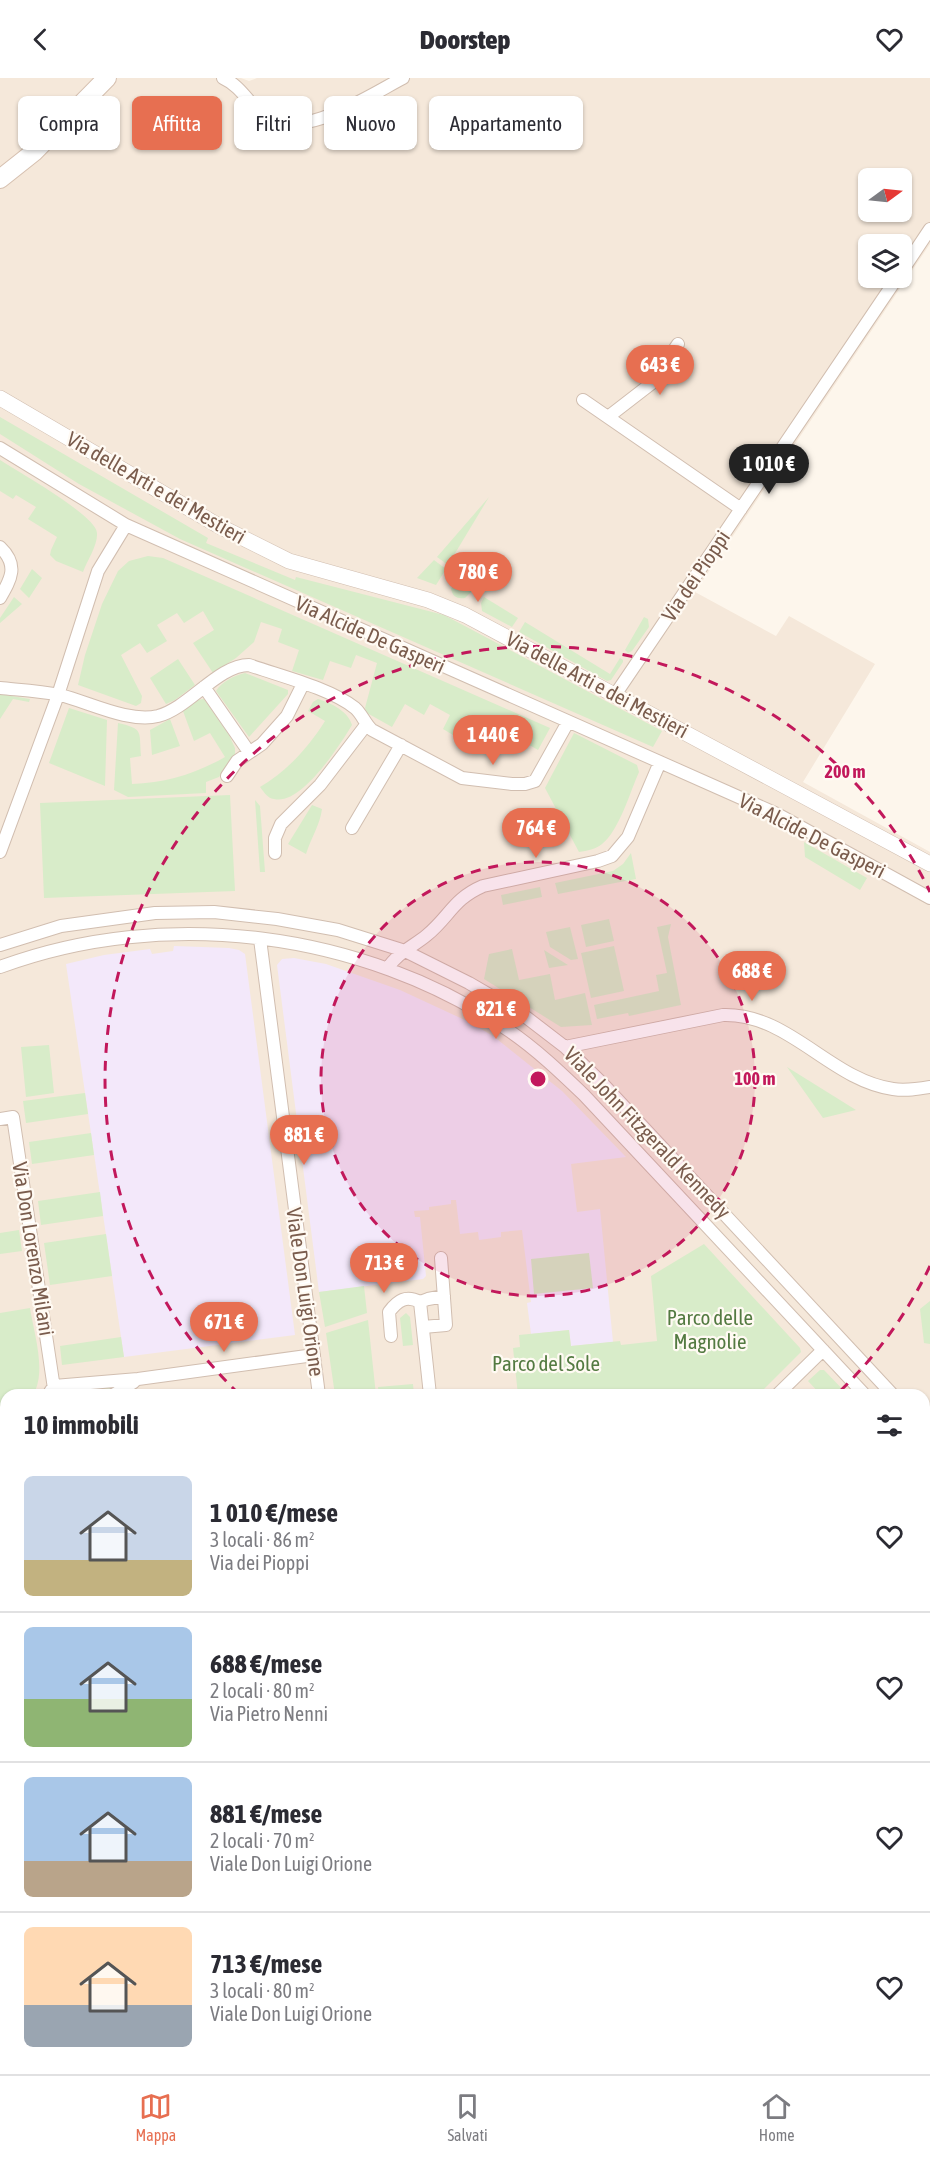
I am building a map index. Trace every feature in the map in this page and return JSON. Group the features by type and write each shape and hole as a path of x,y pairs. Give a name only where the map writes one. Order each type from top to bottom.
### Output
{"main road":[{"path":"0,179 33,152 107,78"}],"street":[{"path":"223,78 237,87 263,115 272,121 284,123 307,123 334,115 403,78"},
{"path":"912,256 930,229"},
{"name":"Via dei Pioppi","path":"615,695 890,288"},
{"path":"608,417 652,382 678,344"},
{"name":"Via delle Arti e dei Mestieri","path":"0,398 255,545 290,561 399,591 465,615 930,864"},
{"path":"583,400 741,509"},
{"name":"Via Alcide De Gasperi","path":"0,448 126,525 777,814 930,898"},
{"path":"0,852 58,695 98,571 126,525"},
{"path":"0,547 7,554 12,572 0,598"},
{"path":"0,688 58,695 133,717 146,718 161,715 175,708 204,687 242,665 249,665 338,697 357,710 372,730 462,778 525,784 535,780 568,722"},
{"path":"227,776 237,761 262,744 286,716 303,684"},
{"path":"204,687 249,752"},
{"path":"275,853 275,838 281,824 320,785 366,725"},
{"path":"352,828 401,745"},
{"path":"391,964 399,949 437,926 455,903 470,891 612,856 628,837 660,762"},
{"name":"Viale John Fitzgerald Kennedy","path":"0,945 61,926 155,913 214,912 277,919 338,930 399,949 469,983 522,1014 565,1047 611,1093 887,1389"},
{"name":"Viale John Fitzgerald Kennedy","path":"0,968 58,949 108,940 217,933 391,964 508,1030 551,1063 585,1095 859,1389"},
{"name":"Viale Don Luigi Orione","path":"260,939 318,1389"},
{"path":"565,1047 712,1017 736,1015 749,1017 772,1026 864,1081 894,1089 909,1090 930,1087"},
{"name":"Via Don Lorenzo Milani","path":"0,1119 13,1117 52,1389"},
{"path":"423,1327 446,1325 441,1258"},
{"path":"391,1336 389,1312 395,1304 406,1298 420,1302 444,1296"},
{"path":"420,1302 429,1389"},
{"path":"783,1389 823,1350"},
{"path":"72,1389 314,1355"},
{"path":"122,1389 138,1379"}],"shaded area":[{"path":"0,78 241,78 249,81 257,78 930,78 930,244 912,271 912,234 858,234 858,288 900,288 695,592 776,636 789,616 875,664 803,782 930,852 930,1389 0,1389"},
{"path":"174,946 229,948 245,954 295,1335 124,1357 66,964 104,955 150,949 152,954 173,951"},
{"path":"294,958 326,964 400,990 469,1022 493,1036 562,1091 626,1157 571,1164 577,1212 600,1209 613,1342 571,1346 569,1330 531,1334 527,1303 531,1302 522,1230 501,1232 501,1237 479,1240 478,1232 460,1234 456,1200 451,1200 451,1204 429,1207 429,1210 414,1211 415,1217 420,1217 426,1276 423,1279 319,1292 277,965 282,959"}],"green space":[{"path":"0,417 208,538 206,543 295,580 296,577 444,615 662,731 653,747 180,539 79,484 0,434"},
{"path":"0,460 71,505 94,525 97,533 96,543 83,572 56,561 50,555 57,537 28,519 36,507 16,495 13,499 0,491"},
{"path":"489,497 448,565 437,557"},
{"path":"148,556 163,558 550,728 538,750 519,739 512,750 492,738 489,742 469,731 463,741 443,729 450,715 430,704 424,715 405,704 392,727 367,713 365,708 377,663 356,655 351,668 330,661 323,680 292,671 299,650 278,642 282,629 261,622 254,642 236,658 213,673 193,643 214,630 203,611 184,623 177,613 157,625 167,641 147,653 140,643 121,655 142,696 141,703 136,706 78,685 85,655 102,604 118,571 129,561"},
{"path":"434,560 446,569 436,585 417,578"},
{"path":"32,569 42,578 29,598 20,589"},
{"path":"456,579 473,590 465,598 456,597 452,592 451,589"},
{"path":"14,597 22,604 0,623 0,618"},
{"path":"484,597 518,618 512,627 482,611 481,603"},
{"path":"644,617 648,619 649,627 632,651 628,653 625,650"},
{"path":"525,622 610,674 620,658 623,662 611,680 607,681 519,632"},
{"path":"178,659 195,685 166,704 150,678"},
{"path":"245,673 288,690 288,694 249,737 216,691 229,679"},
{"path":"0,694 30,699 29,702 13,699 0,719"},
{"path":"204,699 229,735 235,748 235,754 219,777 206,782 206,793 128,797 114,790 118,723 136,729 140,736 141,756 130,758 132,784 157,782 180,776 225,757 210,733 194,741 183,711 197,700"},
{"path":"318,699 343,712 352,725 339,746 307,784 285,799 269,797 260,787 296,758 325,721 308,711 313,702"},
{"path":"69,708 107,720 105,786 49,763"},
{"path":"170,719 180,746 152,755 150,730"},
{"path":"574,733 637,765 639,772 624,811 608,838 597,847 579,852 545,788"},
{"path":"230,795 235,891 44,898 40,803"},
{"path":"255,800 260,806 265,872 260,872"},
{"path":"312,805 322,809 306,854 288,844"},
{"path":"804,842 867,878 860,890 805,857"},
{"path":"631,853 636,879 558,894 555,883 613,871 623,864"},
{"path":"540,887 542,897 503,905 501,895"},
{"path":"609,919 614,941 586,947 581,925"},
{"path":"671,924 668,937 681,1005 629,1016 628,1013 597,1019 594,1005 659,991 656,975 667,973 657,927"},
{"path":"570,927 578,959 571,960 550,947 546,932"},
{"path":"614,946 624,991 591,998 581,953"},
{"path":"512,949 519,980 550,974 555,1000 585,993 592,1025 561,1027 484,979 489,954"},
{"path":"544,950 568,965 549,968"},
{"path":"49,1045 54,1093 26,1097 21,1047"},
{"path":"787,1067 856,1110 823,1118"},
{"path":"85,1093 88,1114 26,1123 23,1101"},
{"path":"91,1133 94,1155 32,1164 29,1142"},
{"path":"100,1192 103,1216 41,1225 38,1201"},
{"path":"19,1230 22,1251 0,1254 0,1233"},
{"path":"106,1234 112,1276 50,1285 44,1243"},
{"name":"Parco delle Magnolie","path":"704,1244 800,1348 801,1352 764,1389 517,1389 513,1348 520,1347 519,1335 569,1330 571,1346 620,1341 621,1345 657,1341 651,1276"},
{"path":"589,1253 593,1288 534,1294 531,1259"},
{"path":"364,1286 367,1313 325,1327 319,1292"},
{"path":"930,1301 930,1344 924,1343 920,1309"},
{"path":"30,1308 39,1364 36,1389 0,1389 0,1313"},
{"path":"406,1313 410,1317 413,1345 403,1346 400,1318"},
{"path":"368,1320 375,1389 334,1389 326,1333"},
{"path":"121,1337 124,1357 62,1365 60,1346"},
{"path":"820,1370 824,1370 842,1389 815,1389 808,1381"},
{"path":"413,1384 413,1389 378,1389 378,1387"},
{"path":"114,1386 109,1389 87,1389"}],"park label":[{"name":"Parco del Sole","path":"546,1364"}]}
